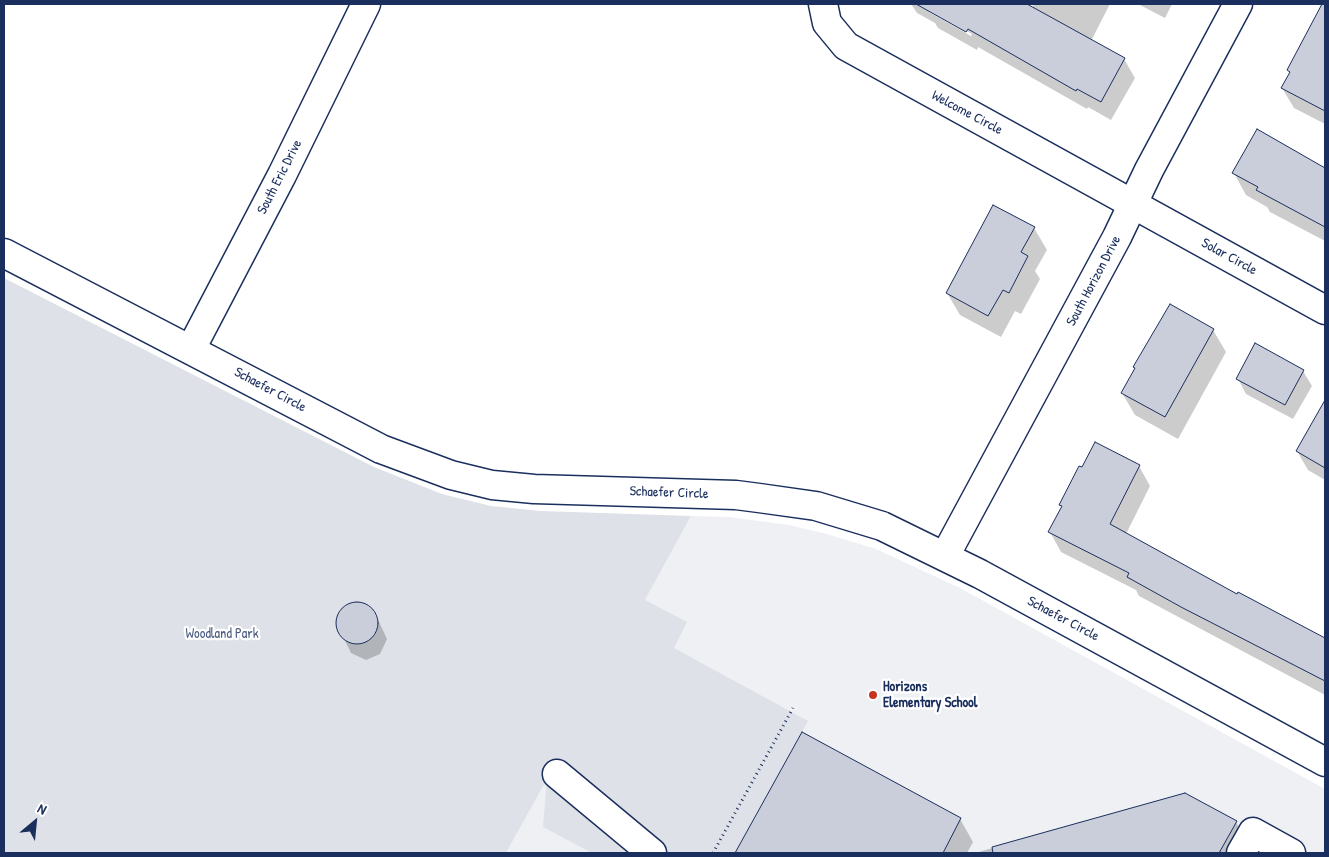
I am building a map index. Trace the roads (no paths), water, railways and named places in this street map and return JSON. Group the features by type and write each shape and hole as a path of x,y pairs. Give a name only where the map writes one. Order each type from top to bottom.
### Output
{"street":[{"name":"South Eric Drive","path":"191,349 282,175 366,4"},
{"name":"Welcome Circle","path":"823,4 827,23 846,46 917,87 1133,203"},
{"name":"South Horizon Drive","path":"945,556 1118,237 1133,203 1238,4"},
{"name":"Solar Circle","path":"1133,203 1325,310"},
{"name":"Schaefer Circle","path":"4,253 381,449 450,476 492,485 534,489 736,495 816,506 882,526 945,556 1325,762"},
{"path":"557,774 652,853"},
{"path":"1241,853 1253,832 1291,853"}],"place":[{"name":"Horizons Elementary School","path":"873,695"}],"park label":[{"name":"Woodland Park","path":"222,634"}]}
